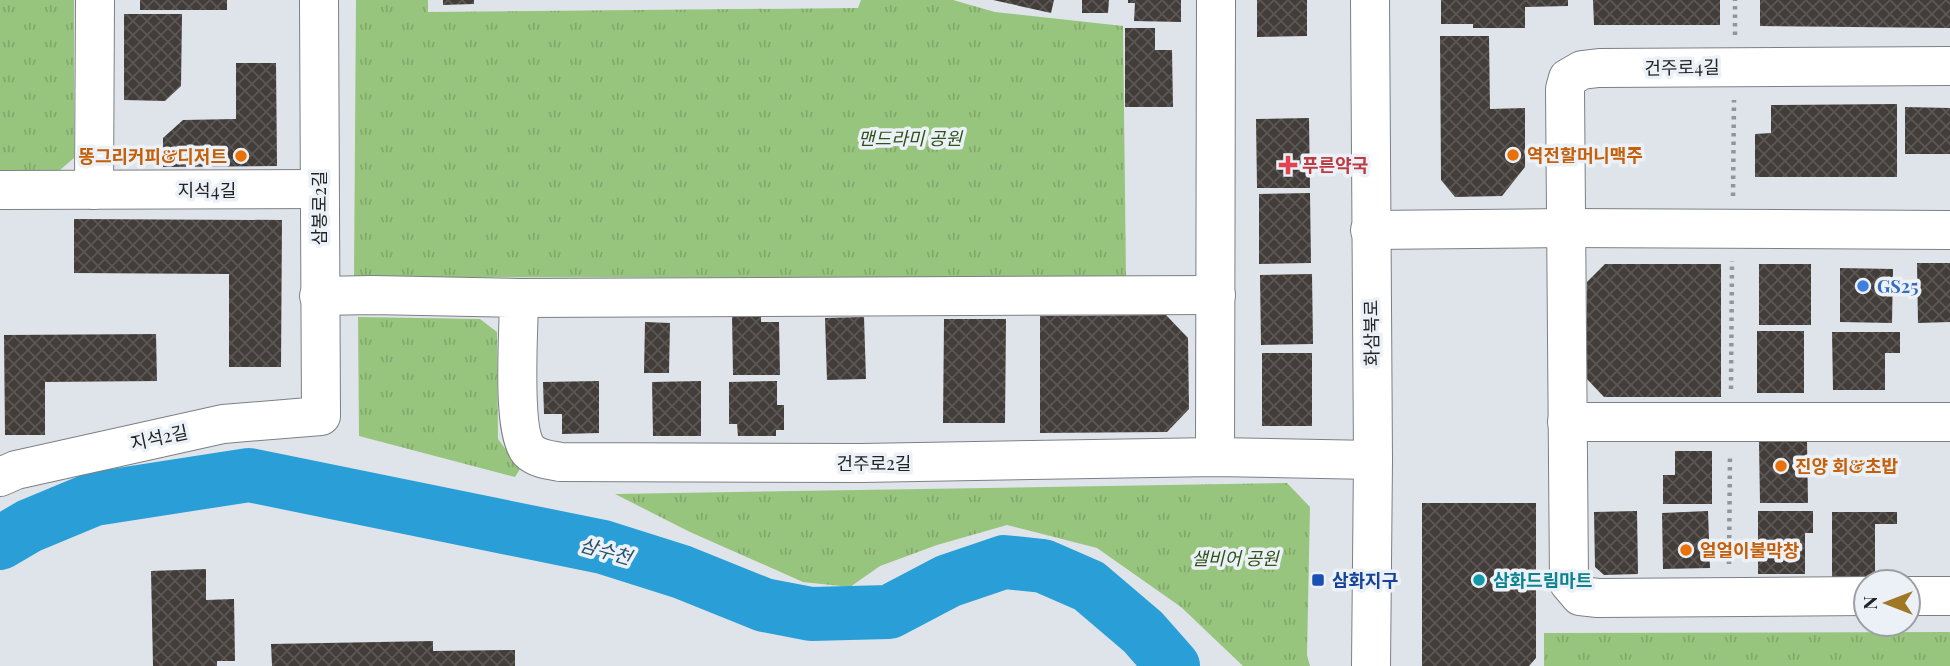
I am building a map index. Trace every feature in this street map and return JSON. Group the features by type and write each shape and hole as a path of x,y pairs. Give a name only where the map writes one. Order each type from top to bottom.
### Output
{"street":[{"path":"94,190 95,0"},
{"name":"삼봉로2길","path":"319,0 321,416"},
{"path":"1215,457 1216,0"},
{"name":"화삼북로","path":"1370,0 1373,460 1371,666"},
{"name":"건주로4길","path":"1852,596 1580,596 1569,583 1565,89 1568,78 1582,70 1599,68 1950,66"},
{"name":"지석4길","path":"0,190 319,189"},
{"path":"1370,230 1950,230"},
{"path":"319,296 519,299 1216,295"},
{"name":"건주로2길","path":"519,299 519,430 529,451 548,460 576,463 872,463 1215,457 1373,460"},
{"name":"지석2길","path":"0,477 16,470 223,424 321,416"},
{"path":"1567,422 1950,422"},
{"path":"1922,596 1950,597"}],"path":[{"path":"1729,596 1735,0"}],"green space":[{"path":"0,0 74,0 74,158 54,175 0,174"},
{"name":"맨드라미 공원","path":"356,0 428,0 428,12 858,8 861,0 953,0 995,12 1123,26 1126,278 354,277"},
{"path":"358,317 480,319 497,332 498,439 520,469 515,477 359,436"},
{"name":"샐비어 공원","path":"1287,483 1310,507 1307,655 1310,666 1243,666 1181,607 1097,548 1007,525 937,545 880,566 850,587 803,582 690,532 615,494"},
{"path":"1852,632 1852,638 1922,638 1922,632 1950,632 1950,666 1544,666 1544,633"}],"building":[{"path":"140,0 227,0 227,10 140,10"},
{"path":"443,0 474,0 474,4 443,5"},
{"path":"993,0 1054,0 1051,13"},
{"path":"1082,0 1109,0 1108,13 1082,13"},
{"path":"1128,0 1181,0 1181,22 1134,21 1135,3 1128,3"},
{"path":"1257,0 1307,0 1307,36 1257,37"},
{"path":"1441,0 1568,0 1568,6 1525,7 1525,28 1473,28 1473,24 1441,24"},
{"path":"1593,0 1720,0 1720,25 1594,25"},
{"path":"1760,0 1950,0 1950,28 1760,26"},
{"path":"124,14 182,14 181,86 165,101 124,100"},
{"path":"1125,28 1155,28 1155,50 1172,50 1173,107 1125,107"},
{"path":"1440,36 1489,36 1490,109 1525,108 1525,167 1502,196 1455,197 1441,180"},
{"path":"236,63 276,63 277,166 163,167 163,138 183,120 236,119"},
{"path":"1897,104 1897,177 1755,177 1755,134 1771,133 1771,105"},
{"path":"1905,107 1950,108 1950,154 1905,154"},
{"path":"1309,118 1310,188 1257,188 1256,119"},
{"path":"1310,193 1311,263 1259,264 1259,194"},
{"path":"74,219 282,220 281,367 229,367 229,274 74,273"},
{"path":"1917,263 1950,263 1950,322 1918,323"},
{"path":"1605,264 1721,264 1721,397 1604,397 1586,378 1587,282"},
{"path":"1759,264 1811,264 1811,325 1759,325"},
{"path":"1840,268 1893,269 1892,323 1840,322"},
{"path":"1312,274 1313,344 1261,345 1260,275"},
{"path":"761,314 761,322 779,322 780,375 733,375 732,315"},
{"path":"1166,315 1188,338 1189,409 1167,432 1040,433 1040,316"},
{"path":"864,317 866,379 827,380 825,318"},
{"path":"944,319 1006,319 1005,423 943,423"},
{"path":"645,322 670,323 669,373 644,373"},
{"path":"1757,331 1804,331 1804,393 1757,393"},
{"path":"1832,332 1900,332 1900,353 1885,353 1885,390 1833,390"},
{"path":"156,334 157,381 45,382 45,435 5,435 4,335"},
{"path":"1262,353 1312,353 1312,426 1262,426"},
{"path":"599,381 599,433 562,434 562,414 544,414 543,382"},
{"path":"701,381 701,436 653,436 652,382"},
{"path":"777,381 777,405 784,405 784,430 776,430 776,436 738,436 737,424 729,424 729,382"},
{"path":"1807,441 1808,503 1760,503 1759,442"},
{"path":"1675,451 1712,451 1712,504 1663,504 1663,475 1675,475"},
{"name":"삼화드림마트","path":"1422,503 1536,503 1536,658 1529,666 1422,666"},
{"path":"1637,511 1638,574 1604,575 1595,567 1594,512"},
{"path":"1708,511 1710,568 1663,569 1662,513"},
{"path":"1758,511 1813,511 1813,533 1805,533 1805,574 1758,574"},
{"path":"1832,512 1897,512 1897,524 1875,524 1875,568 1852,568 1852,578 1832,578"},
{"path":"206,569 206,600 234,599 235,661 217,661 217,666 153,666 151,571"},
{"path":"433,641 433,651 515,650 515,666 272,666 271,644"}],"waterway":[{"name":"삼수천","path":"0,543 29,526 94,499 249,475 603,547 682,572 764,605 811,614 889,612 948,581 1004,562 1043,566 1089,586 1143,632 1173,666"}],"place":[{"name":"역전할머니맥주","path":"1513,155"},
{"name":"똥그리커피&디저트","path":"241,156"},
{"name":"푸른약국","path":"1288,165"},
{"name":"GS25","path":"1863,286"},
{"name":"진양 회&초밥","path":"1781,466"},
{"name":"얼얼이불막창","path":"1686,550"},
{"name":"삼화지구","path":"1318,580"},
{"name":"삼화드림마트","path":"1479,580"}]}
